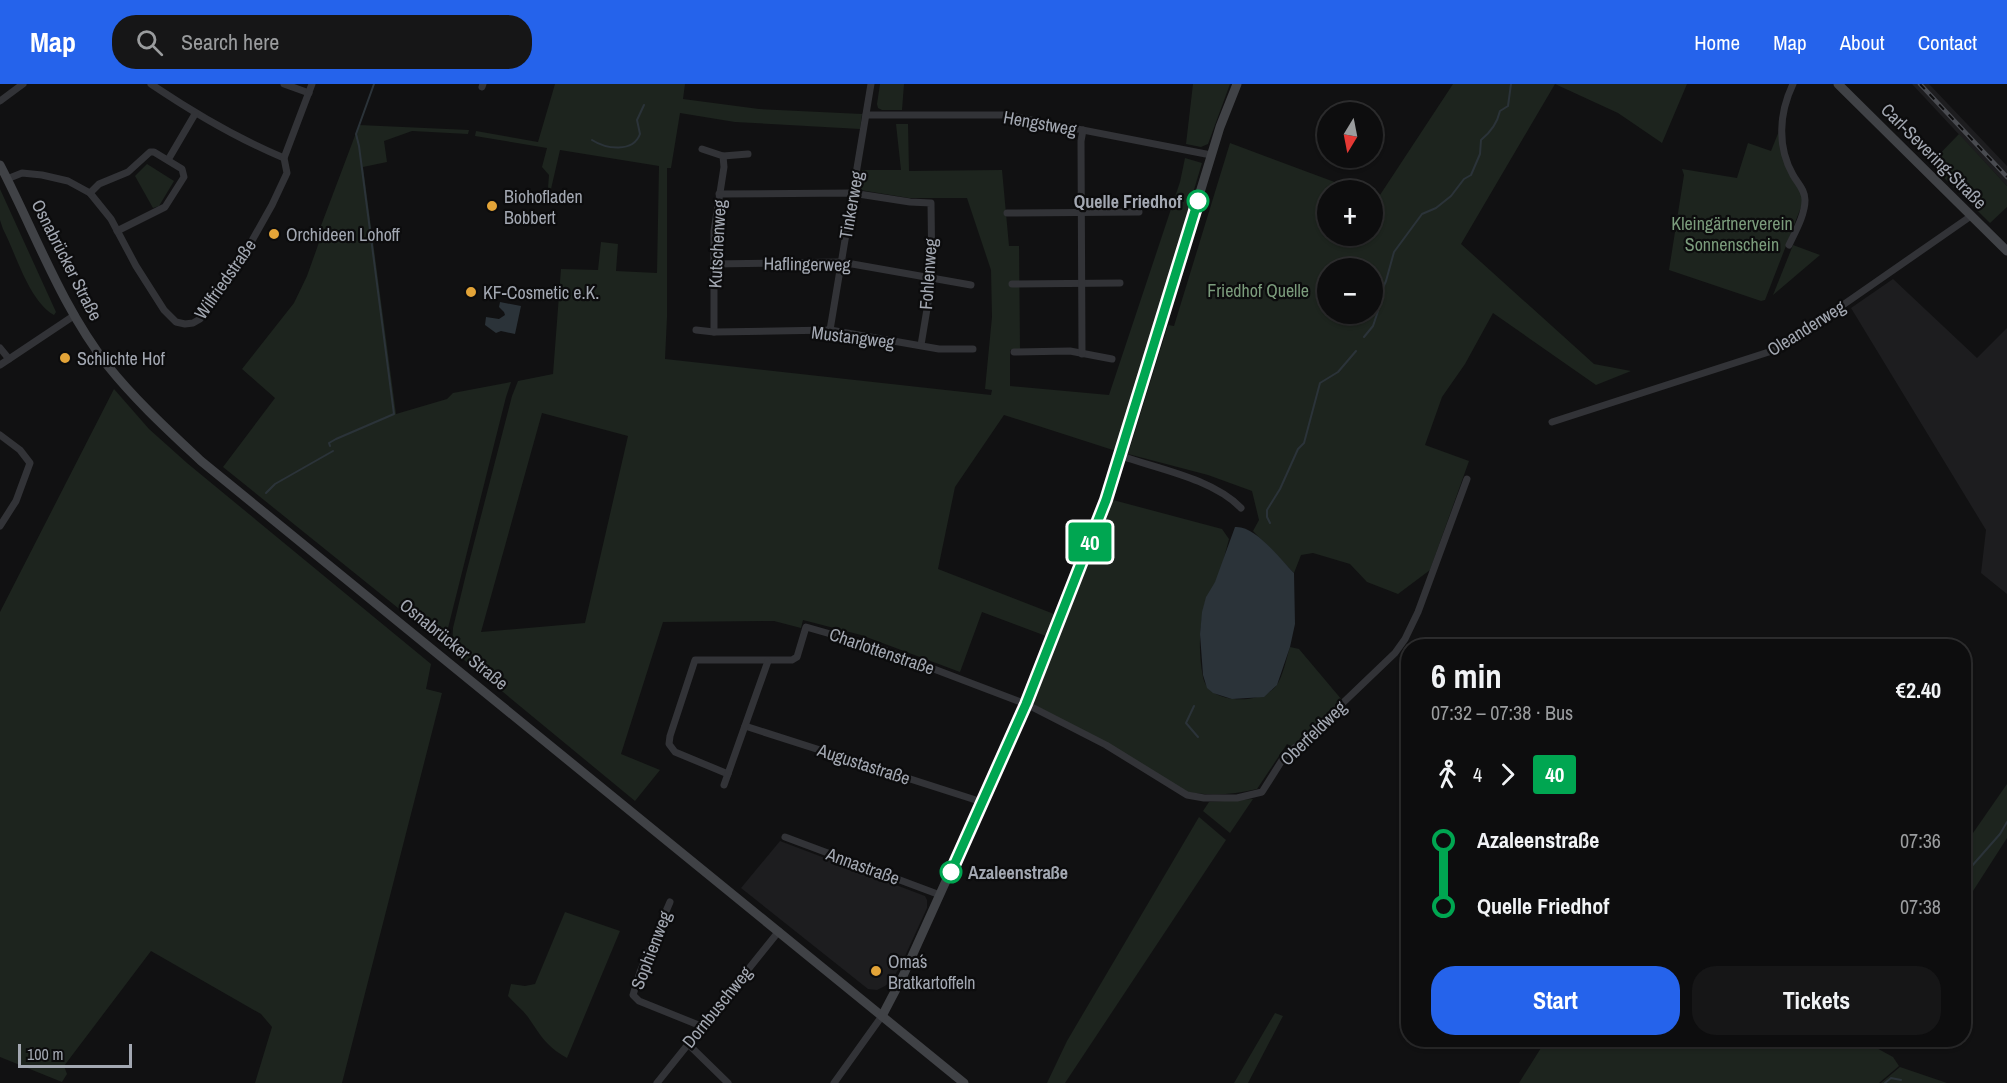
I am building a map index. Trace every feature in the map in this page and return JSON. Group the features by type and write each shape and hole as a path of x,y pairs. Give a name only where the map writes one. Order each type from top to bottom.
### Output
{"main road":[{"path":"882,1016 940,895 1026,704 1106,500 1211,155 1236,84"},
{"name":"Carl-Severing-Straße","path":"1838,84 2007,251"},
{"name":"Osnabrücker Straße","path":"0,165 60,290 75,315 95,347 149,411 201,460 964,1083"}],"street":[{"path":"0,101 23,84"},
{"path":"151,84 195,114 245,142 284,158"},
{"path":"284,84 309,93"},
{"name":"Wilfriedstraße","path":"7,179 22,173 42,175 68,181 90,193 102,206 164,310 176,322 193,323 200,319 253,241 287,173 284,158 312,84"},
{"name":"Tinkerweg","path":"830,330 872,84"},
{"path":"1789,245 1805,202 1804,191 1786,160 1782,138 1782,114 1792,84"},
{"path":"168,160 195,114"},
{"name":"Hengstweg","path":"866,115 1006,116 1211,155"},
{"path":"1082,354 1081,141 1083,130"},
{"path":"702,149 723,156 748,154"},
{"path":"90,193 99,184 128,172 150,152 182,169 184,177 169,203 160,211 117,231"},
{"name":"Kutschenweg","path":"714,332 714,231 723,156"},
{"path":"719,194 852,193"},
{"name":"Fohlenweg","path":"852,193 931,203 932,279 921,345"},
{"path":"1007,213 1139,212"},
{"name":"Oleanderweg","path":"1552,422 1781,348 1971,216"},
{"name":"Haflingerweg","path":"714,264 841,262 971,285"},
{"path":"1012,284 1120,284"},
{"path":"0,365 75,315"},
{"name":"Mustangweg","path":"696,330 714,332 830,330 939,349 973,349"},
{"path":"0,348 9,359"},
{"path":"1014,352 1070,351 1112,359"},
{"path":"0,435 20,450 30,463 16,501 0,526"},
{"path":"1121,456 1198,481 1221,491 1241,508"},
{"name":"Oberfeldweg","path":"1405,639 1419,612 1467,479"},
{"name":"Charlottenstraße","path":"728,774 675,752 669,744 695,660 792,660 797,657 806,627 864,642 1026,704"},
{"name":"Oberfeldweg","path":"1026,704 1106,745 1187,795 1204,798 1237,798 1262,792 1286,754 1301,743 1401,645"},
{"path":"724,785 768,661"},
{"name":"Augustastraße","path":"745,726 982,802"},
{"name":"Annastraße","path":"785,837 940,895"},
{"name":"Sophienweg","path":"670,902 640,972 633,995 639,1001 701,1026"},
{"name":"Dornbuschweg","path":"657,1083 779,931"},
{"path":"834,1083 882,1016"},
{"path":"687,1043 728,1083"}],"shaded area":[{"path":"1912,84 1929,84 2007,166 2007,186"},
{"path":"1893,279 1977,358 2007,328 2007,594 1981,573 1986,530 1851,308"},
{"path":"500,302 521,306 515,334 501,331 496,333 485,325 486,317 499,319 505,315 499,307"},
{"path":"1235,527 1251,531 1259,537 1294,573 1295,624 1290,647 1277,685 1264,697 1232,699 1213,693 1207,688 1203,675 1200,634 1202,612"},
{"path":"780,841 925,896 927,908 901,965 892,980 885,986 877,990 868,989 741,888"}],"green space":[{"path":"555,84 685,84 683,99 759,109 862,114 860,129 735,122 680,113 671,168 667,168 665,359 991,395 992,390 985,389 992,317 991,270 967,198 909,198 860,190 862,170 901,170 896,124 908,124 909,171 1002,170 1009,246 1019,246 1020,349 1010,350 1010,386 1109,395 1180,182 1185,158 1202,163 1116,451 1004,415 955,487 938,569 1054,614 1046,636 982,612 960,672 861,635 803,620 801,628 774,621 663,622 621,754 660,770 635,801 452,650 453,628 512,396 518,381 553,374 561,269 598,270 601,242 618,244 616,271 657,273 659,166 560,150 551,189 548,188 549,175 542,167 547,148 475,136 476,131 538,142","holes":["542,413 628,436 585,623 481,632"]},
{"path":"880,84 904,84 902,110 878,108"},
{"path":"1193,84 1230,84 1208,144 1201,147 1186,144"},
{"name":"Friedhof Quelle","path":"1453,84 1555,84 1461,244 1594,364 1631,371 1596,385 1493,313 1465,364 1442,397 1425,445 1469,461 1430,570 1398,594 1367,582 1350,564 1313,553 1301,555 1294,573 1253,531 1259,520 1252,491 1208,475 1128,454 1168,325 1174,326 1230,143 1329,180 1317,180 1317,246 1383,246 1383,190"},
{"path":"1555,84 1687,84 1662,143 1618,113"},
{"path":"359,125 469,130 468,134 412,131 384,141 387,162 363,167 396,414 447,399 453,393 511,382 445,640 439,641 223,467 275,398 242,369 294,303 307,276 322,234 319,231"},
{"name":"Kleingärtnerverein Sonnenschein","path":"1779,131 1803,202 1765,300 1761,301 1669,270 1684,175 1682,169 1737,178 1748,143 1771,151"},
{"path":"1959,134 2007,186 2007,207 1990,223 1930,164"},
{"path":"147,164 174,181 159,206 153,208 135,176"},
{"path":"0,189 56,312 54,315 37,299 30,288 3,229 0,220"},
{"path":"1793,245 1820,255 1773,295"},
{"path":"114,389 149,429 187,463 431,664 426,689 442,693 342,1083 255,1083 272,1027 261,1014 151,951 64,1066 67,1074 62,1082 0,1057 0,612"},
{"path":"1113,500 1222,529 1229,539 1220,573 1206,599 1200,638 1203,677 1207,686 1214,693 1224,697 1248,699 1269,692 1281,678 1290,647 1299,649 1342,700 1294,747 1287,744 1257,789 1222,794 1187,792 1035,707 1034,702"},
{"path":"2007,784 2007,838 1971,894 1971,836"},
{"path":"1253,799 1230,833 1203,811 1209,802"},
{"path":"1199,817 1226,840 1065,1083 1047,1083 1067,1041"},
{"path":"565,912 620,931 567,1058 549,1045 526,1014 508,996 511,984 525,986 535,984"},
{"path":"1275,1013 1283,1016 1248,1083 1234,1083"},
{"path":"1542,1047 1875,1047 1893,1057 1899,1066 1879,1083 1519,1083"},
{"path":"1900,1067 1947,1083 1881,1083"}],"waterway":[{"path":"330,446 329,443 336,439 394,414 356,134 374,84"},
{"path":"1364,337 1373,326 1394,252 1422,214 1436,208 1451,196 1464,179 1471,175 1480,154 1481,140 1493,127 1500,111 1508,106 1511,84"},
{"path":"592,140 604,146 619,148 632,144 640,134 637,120 644,105"},
{"path":"1270,523 1267,510 1280,489 1298,449 1304,443 1320,383 1338,372 1356,351"},
{"path":"266,493 275,484 333,451"},
{"path":"1194,706 1186,723 1198,737"},
{"path":"1971,867 2000,834 2007,822"},
{"path":"1885,1083 1891,1078 1901,1080"}],"railway":[{"path":"1920,84 2007,177"}],"bus line":[{"name":"40","path":"951,872 1026,704 1106,500 1198,201"}],"place":[{"name":"Quelle Friedhof","path":"1198,201"},
{"name":"Biohofladen Bobbert","path":"492,206"},
{"name":"Orchideen Lohoff","path":"274,234"},
{"name":"KF-Cosmetic e.K.","path":"471,292"},
{"name":"Schlichte Hof","path":"65,358"},
{"name":"Azaleenstraße","path":"951,872"},
{"name":"Oma´s Bratkartoffeln","path":"876,971"}]}
